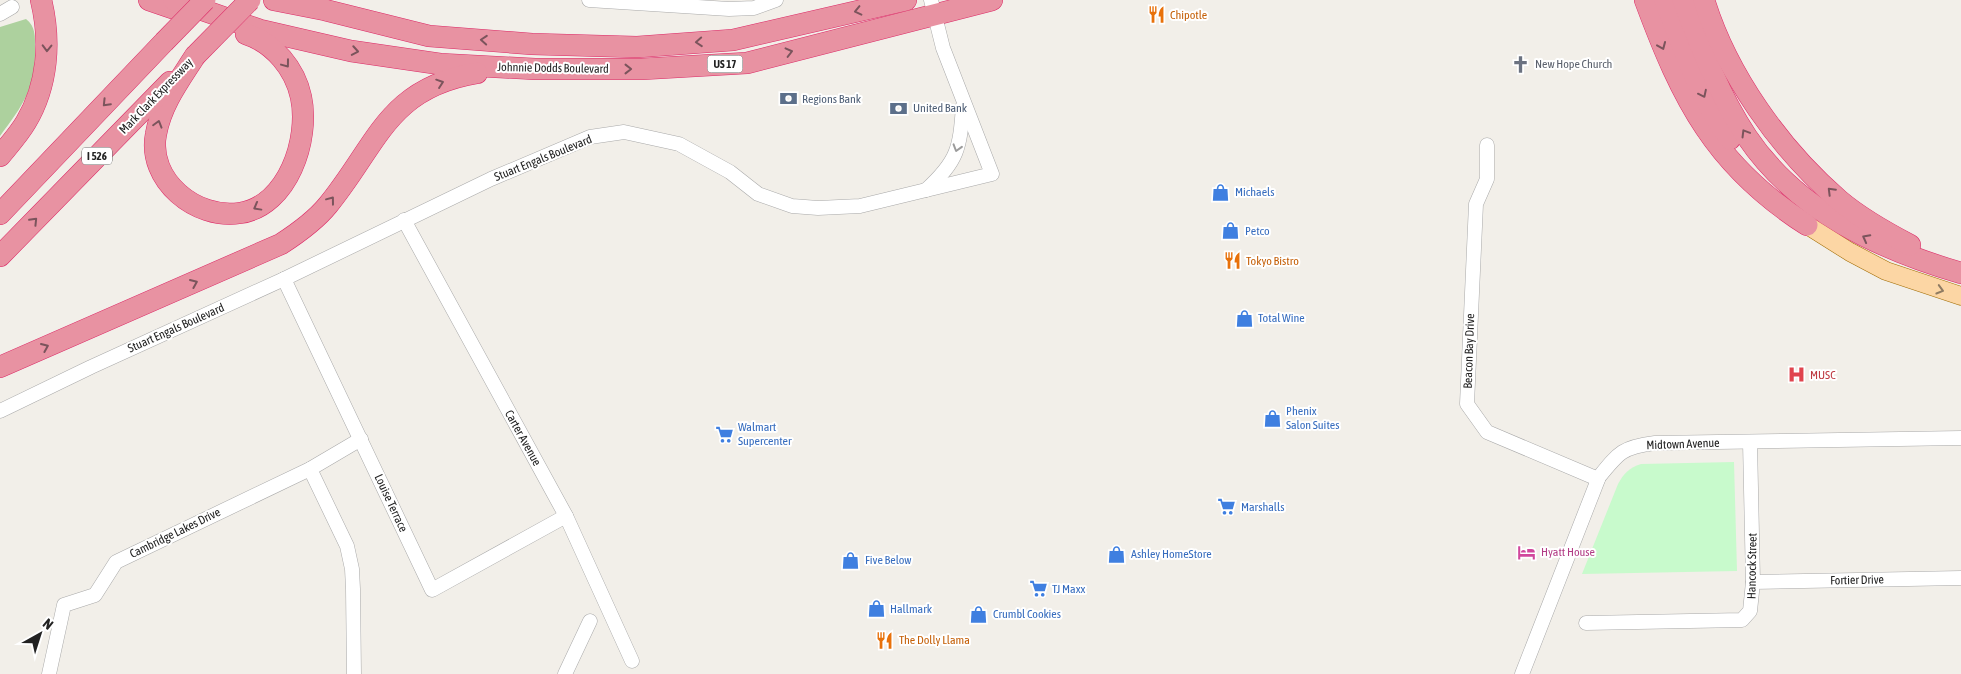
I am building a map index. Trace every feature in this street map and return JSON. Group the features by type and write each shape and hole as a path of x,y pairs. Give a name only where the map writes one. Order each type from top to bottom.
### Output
{"highway":[{"path":"0,156 26,123 40,92 47,54 47,32 41,0"},
{"path":"149,0 252,36 275,51 294,76 302,102 303,118 296,160 276,192 265,202 248,212 224,214 210,211 192,203 176,192 166,179 156,155 155,140 161,114 172,91 195,56"},
{"name":"Johnnie Dodds Boulevard","path":"174,0 260,30 351,51 440,64 510,68 642,69 747,63 933,7"},
{"path":"0,214 205,0"},
{"name":"Mark Clark Expressway","path":"0,256 250,0"},
{"name":"Johnnie Dodds Boulevard","path":"274,0 325,10 429,36 532,44 637,47 733,40 906,0"},
{"name":"US 17","path":"933,7 992,0"},
{"path":"1645,0 1661,44 1683,93 1711,138 1756,187 1780,208 1807,225"},
{"path":"1665,0 1684,51 1717,121 1747,162 1807,225"},
{"path":"1683,0 1716,82 1747,137 1770,166 1805,198 1843,225 1879,244 1918,260 1961,272"},
{"path":"1704,0 1716,35 1738,77 1773,129 1802,162 1840,200 1893,236 1961,272"},
{"path":"0,367 281,244 314,219 327,206 372,140 388,121 422,90 453,78 510,68"}],"main road":[{"path":"1807,225 1850,252 1886,271 1961,296"}],"street":[{"path":"589,0 729,9 754,8 776,0"},
{"name":"Stuart Engals Boulevard","path":"0,411 90,367 284,279 491,179 590,137 624,132 680,144 730,172 758,194 792,206 818,208 860,206 992,174 943,48 933,7"},
{"path":"925,190 952,163 961,134 964,100"},
{"name":"Beacon Bay Drive","path":"1487,145 1488,179 1476,204 1467,404 1487,432 1598,480"},
{"name":"Carter Avenue","path":"404,220 566,516 632,661"},
{"name":"Louise Terrace","path":"284,279 432,590 566,516"},
{"name":"Midtown Avenue","path":"1522,674 1598,480 1618,454 1633,446 1655,443 1961,438"},
{"name":"Cambridge Lakes Drive","path":"49,674 64,606 95,595 116,562 310,469 361,439"},
{"name":"Hancock Street","path":"1586,623 1742,620 1750,611 1753,582 1750,442"},
{"path":"310,469 347,546 353,590 354,674"},
{"name":"Fortier Drive","path":"1753,582 1961,578"},
{"path":"565,674 590,621"}],"green space":[{"path":"26,19 32,25 35,36 33,74 21,105 0,136 0,27"},
{"path":"1734,462 1737,571 1582,574 1618,484 1630,469 1641,464"}],"place":[{"name":"Chipotle","path":"1156,15"},
{"name":"New Hope Church","path":"1521,64"},
{"name":"Regions Bank","path":"788,99"},
{"name":"United Bank","path":"899,108"},
{"name":"Michaels","path":"1221,192"},
{"name":"Petco","path":"1231,231"},
{"name":"Tokyo Bistro","path":"1232,261"},
{"name":"Total Wine","path":"1244,318"},
{"name":"MUSC","path":"1796,375"},
{"name":"Phenix Salon Suites","path":"1272,418"},
{"name":"Walmart Supercenter","path":"724,434"},
{"name":"Marshalls","path":"1227,507"},
{"name":"Hyatt House","path":"1527,552"},
{"name":"Ashley HomeStore","path":"1117,554"},
{"name":"Five Below","path":"851,560"},
{"name":"TJ Maxx","path":"1038,589"},
{"name":"Hallmark","path":"876,609"},
{"name":"Crumbl Cookies","path":"979,614"},
{"name":"The Dolly Llama","path":"885,640"}]}
